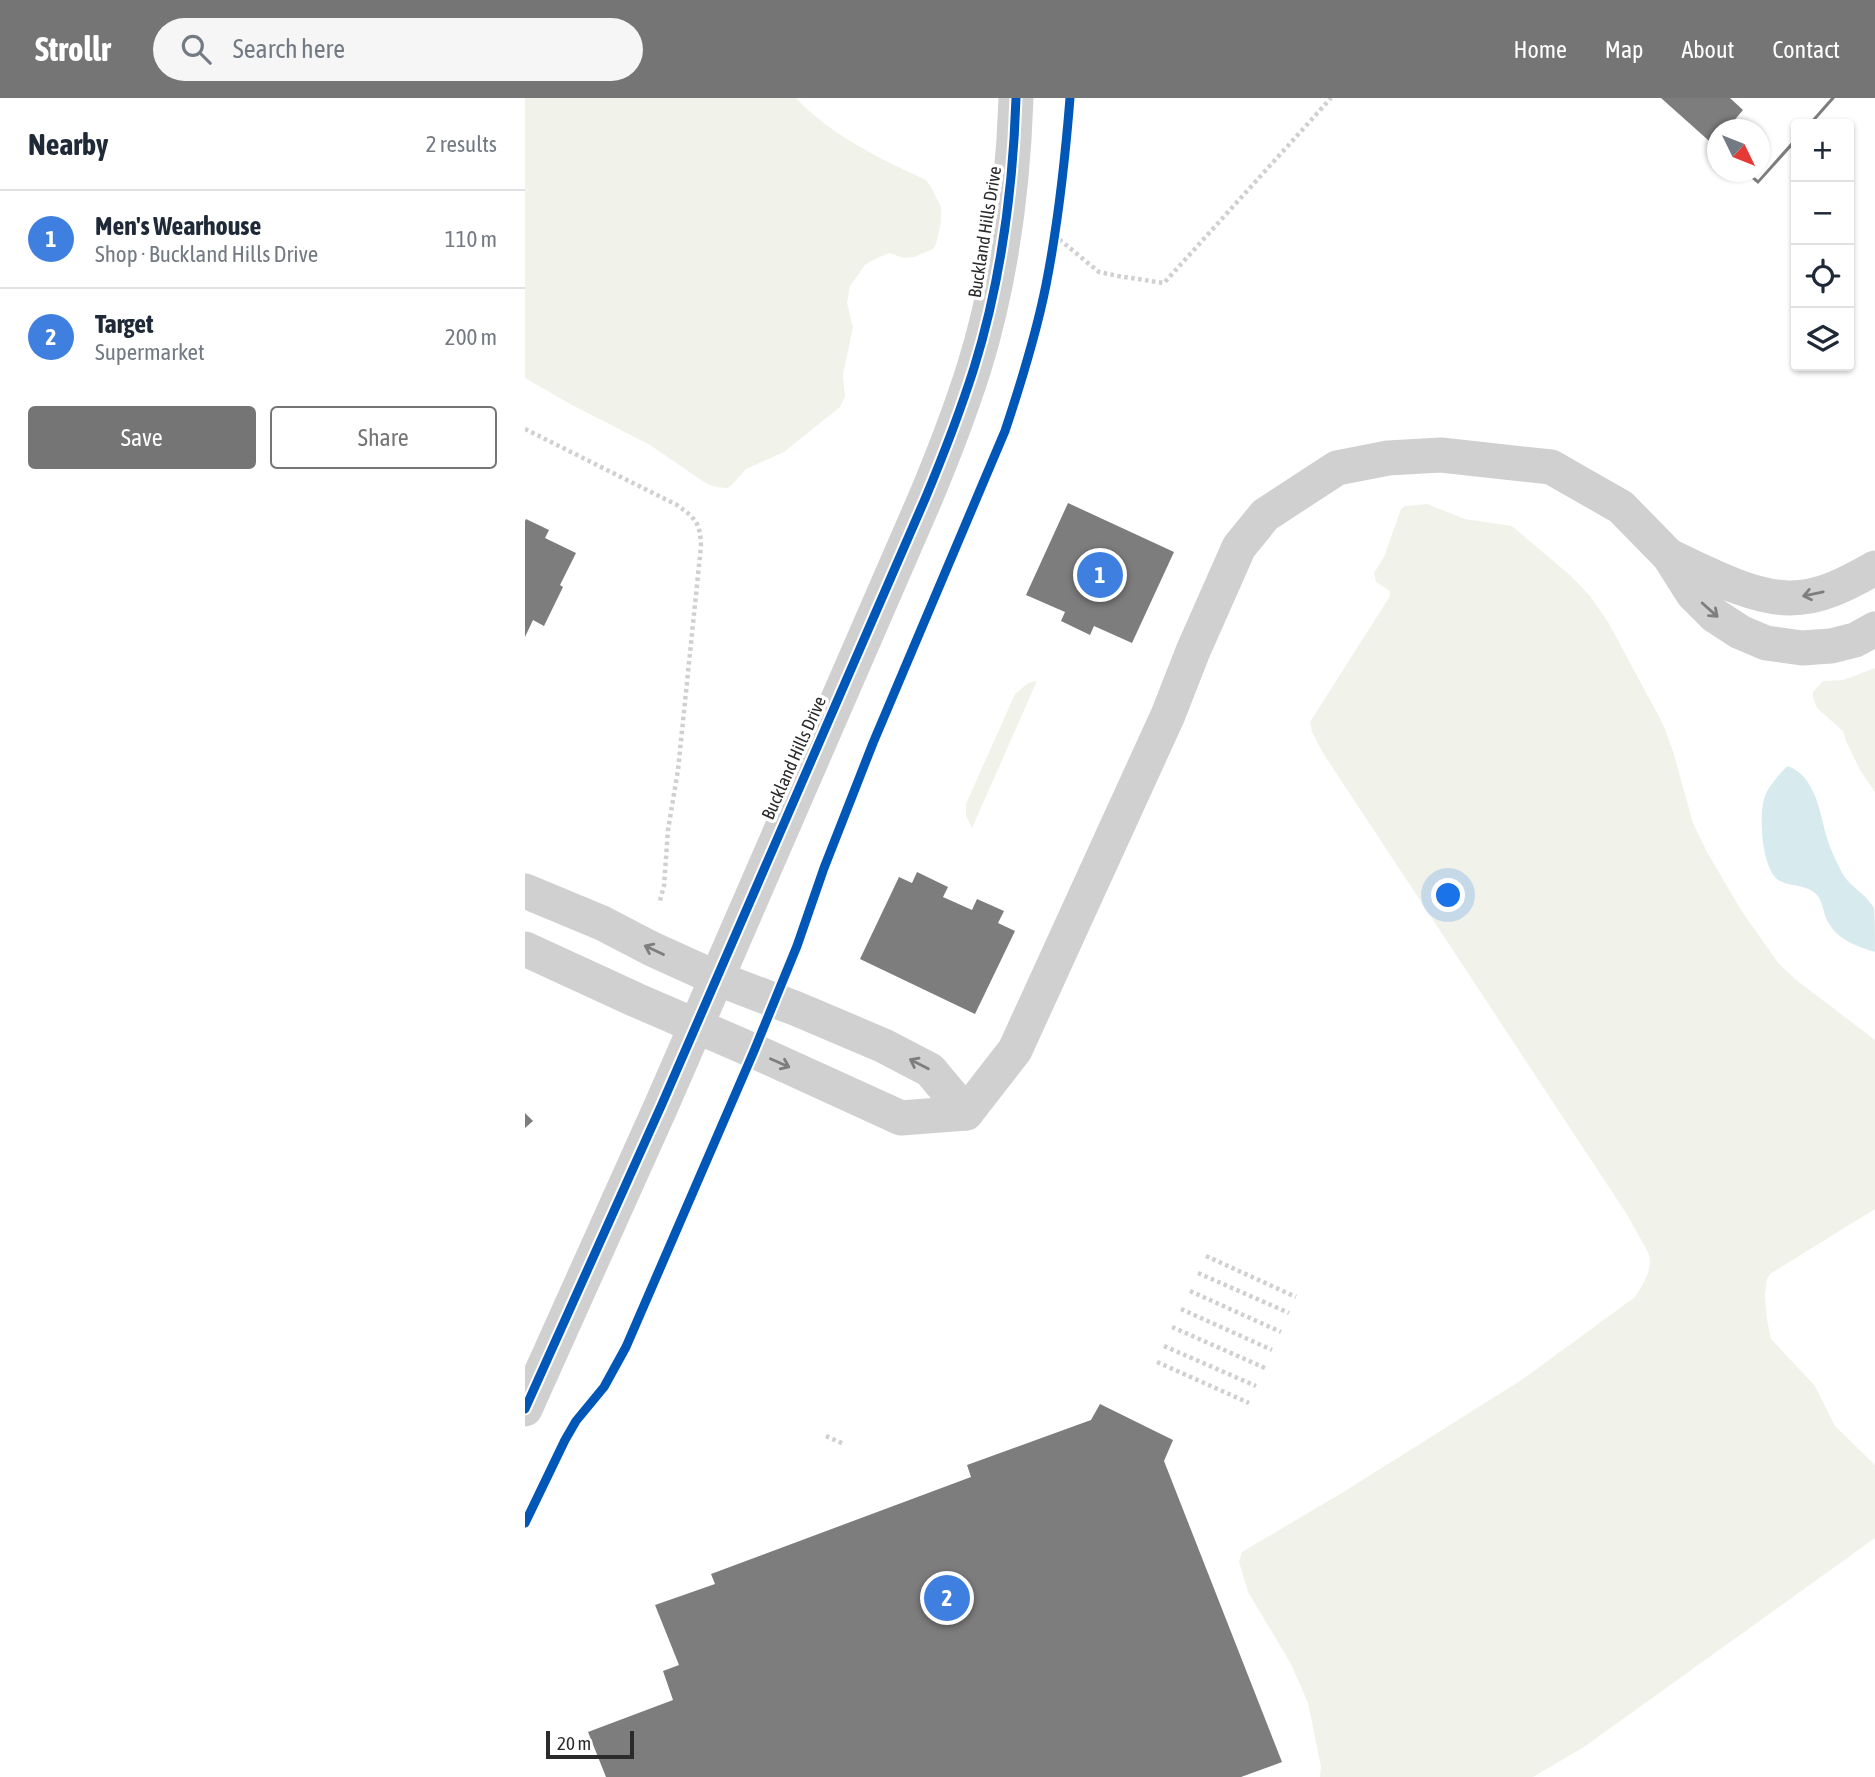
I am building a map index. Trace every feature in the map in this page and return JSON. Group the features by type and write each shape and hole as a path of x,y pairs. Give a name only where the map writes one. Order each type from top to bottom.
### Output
{"street":[{"name":"Buckland Hills Drive","path":"525,1409 930,486 965,396 984,331 1001,251 1012,168 1016,98"},
{"path":"525,949 901,1118 966,1113 1016,1050 1168,715 1239,547 1265,514 1336,468 1388,458 1441,455 1551,467 1621,507 1669,556 1693,594 1714,615 1740,632 1766,643 1802,648 1831,646 1855,640 1875,629"},
{"path":"1669,556 1733,586 1788,598 1817,594 1851,582 1875,568"},
{"path":"525,891 602,923 652,950 716,978 884,1046 930,1070 966,1113"}],"path":[{"path":"1055,232 1099,272 1164,283 1331,98"},
{"path":"1052,248 1055,232"},
{"path":"525,429 677,505 696,519 701,531 678,770 668,830 664,886 659,904"},
{"path":"1206,1256 1296,1297"},
{"path":"1198,1273 1289,1313"},
{"path":"1190,1291 1281,1332"},
{"path":"1181,1309 1272,1350"},
{"path":"1173,1327 1265,1368"},
{"path":"1164,1346 1256,1387"},
{"path":"1157,1362 1248,1403"},
{"path":"826,1436 845,1444"}],"shaded area":[{"path":"525,98 796,98 841,135 926,180 941,207 941,222 933,249 914,257 904,258 889,253 873,260 865,265 850,286 847,303 853,327 843,375 845,397 840,407 784,452 746,469 731,486 716,487 707,484 650,445 525,378"},
{"path":"1427,504 1465,519 1512,526 1571,576 1590,596 1608,622 1662,722 1693,823 1741,910 1779,964 1875,1040 1875,1209 1770,1274 1765,1295 1771,1339 1815,1386 1835,1426 1875,1465 1875,1538 1584,1747 1533,1777 1320,1777 1321,1767 1308,1703 1291,1664 1248,1592 1239,1562 1242,1552 1523,1379 1635,1297 1645,1281 1650,1264 1648,1252 1626,1213 1323,753 1312,732 1310,722 1390,596 1390,591 1376,582 1374,573 1384,557 1401,509 1405,506"},
{"path":"1875,668 1875,792 1860,770 1843,731 1817,708 1813,692 1823,681 1843,680"},
{"path":"1037,681 972,828 966,816 966,804 1015,694 1028,683"},
{"path":"1788,766 1797,771 1810,786 1826,835 1844,876 1874,908 1875,952 1841,937 1831,927 1819,898 1813,891 1782,882 1772,873 1763,840 1763,804 1769,789"}],"building":[{"path":"1661,98 1730,98 1743,110 1735,119 1707,119 1707,139"},
{"path":"1831,98 1835,98 1816,119 1812,119"},
{"path":"1791,143 1791,148 1770,171 1770,166"},
{"path":"1068,503 1174,552 1132,643 1094,626 1090,635 1061,621 1065,612 1026,595"},
{"path":"526,519 549,530 545,538 576,553 544,626 533,620 525,637 525,521"},
{"path":"917,872 948,887 943,897 972,910 977,899 1004,911 998,923 1015,931 975,1014 860,959 899,877 912,883"},
{"path":"525,1113 533,1121 525,1128"},
{"path":"1100,1404 1173,1440 1164,1461 1282,1762 1241,1777 606,1777 588,1732 673,1700 663,1671 679,1665 655,1605 715,1584 711,1574 971,1477 967,1465 1091,1420"}],"cycle path":[{"path":"525,1409 662,1104 951,434 969,384 992,302 1009,200 1016,98"},
{"path":"525,1523 565,1440 576,1421 604,1387 626,1347 754,1051 797,946 873,743 1005,431 1028,359 1046,285 1061,192 1070,98"}],"place":[{"name":"Men's Wearhouse","path":"1100,575"},
{"name":"Target","path":"947,1598"}]}
